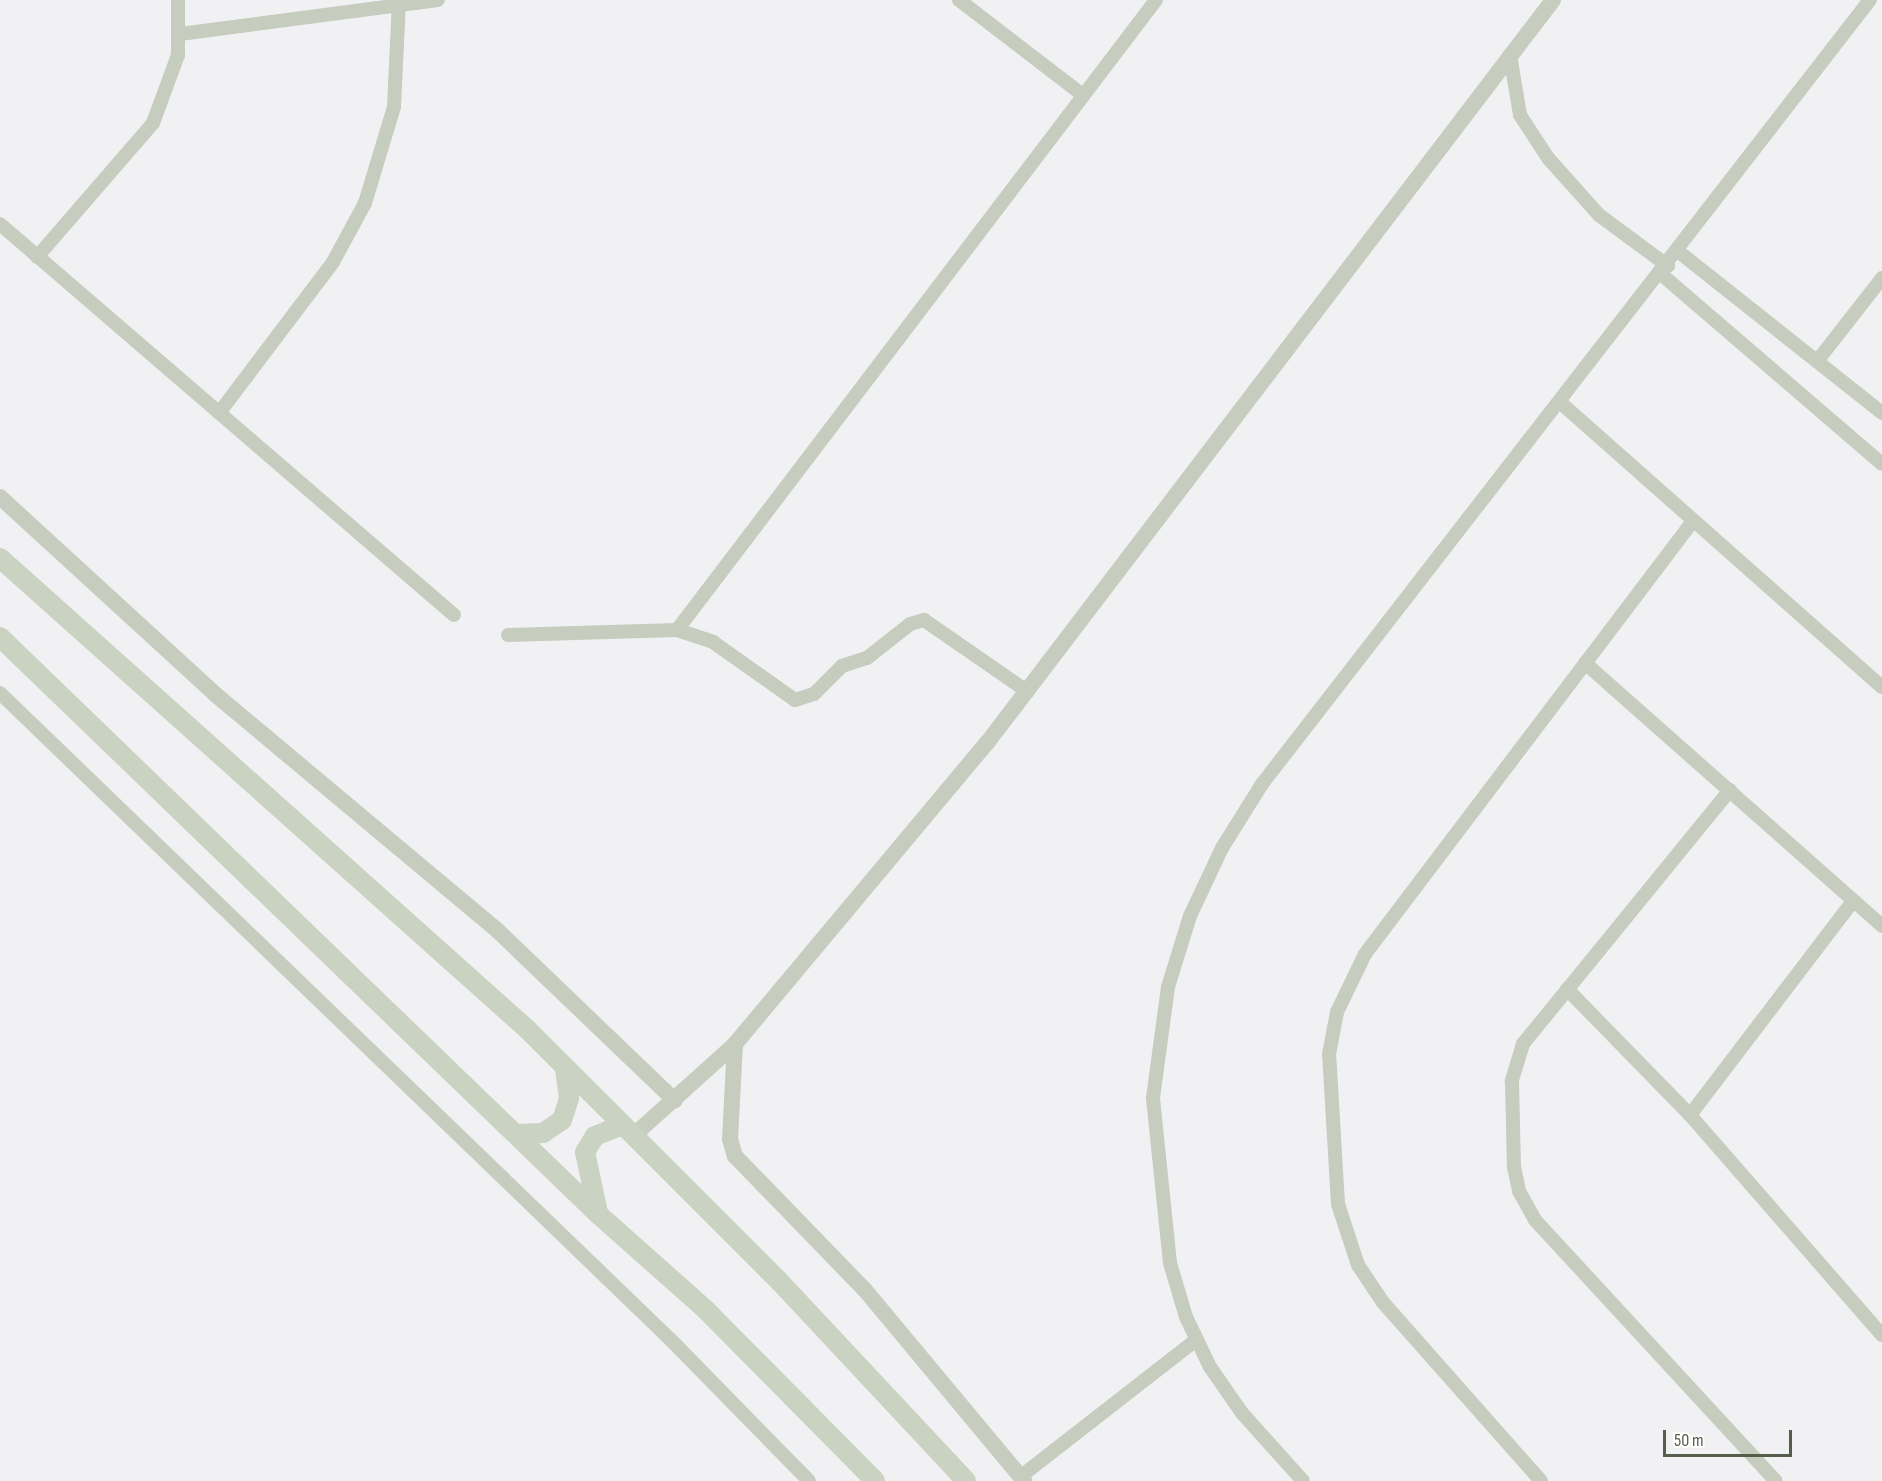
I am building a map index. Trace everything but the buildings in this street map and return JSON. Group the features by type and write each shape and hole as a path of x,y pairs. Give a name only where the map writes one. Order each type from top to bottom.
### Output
{"main road":[{"path":"0,558 565,1068 780,1282 966,1481"},
{"path":"0,637 598,1214 706,1310 875,1481"},
{"path":"516,1134 543,1133 562,1120 569,1098 565,1068"},
{"path":"598,1214 585,1152 596,1136 627,1131"}],"street":[{"path":"37,257 153,123 172,79 180,34 178,0"},
{"path":"180,34 399,3 438,0"},
{"path":"959,0 1083,95"},
{"path":"677,630 1156,0"},
{"path":"627,1131 675,1101 735,1044 1028,692 1553,0"},
{"path":"1303,1481 1242,1413 1196,1340 1170,1263 1153,1098 1168,987 1190,916 1222,848 1262,784 1562,404 1870,0"},
{"path":"219,413 333,262 365,203 394,107 399,3"},
{"path":"1510,55 1520,115 1548,158 1599,215 1665,270 1882,464"},
{"path":"0,224 454,615"},
{"path":"1679,252 1818,360 1882,414"},
{"path":"1818,360 1882,278"},
{"path":"1562,404 1882,687"},
{"path":"0,497 216,695 498,931 675,1101"},
{"path":"1541,1481 1382,1301 1358,1265 1338,1204 1328,1075 1337,1012 1365,954 1693,521"},
{"path":"508,635 677,630 713,642 795,700 814,694 842,666 867,658 910,624 924,620 1028,692"},
{"path":"1586,663 1882,926"},
{"path":"0,693 671,1340 808,1481"},
{"path":"1730,790 1530,1033 1514,1068 1514,1167 1524,1203 1776,1481"},
{"path":"1690,1115 1853,901"},
{"path":"1566,989 1690,1115 1882,1335"},
{"path":"735,1044 730,1139 735,1156 865,1290 1022,1479 1196,1340"}]}
